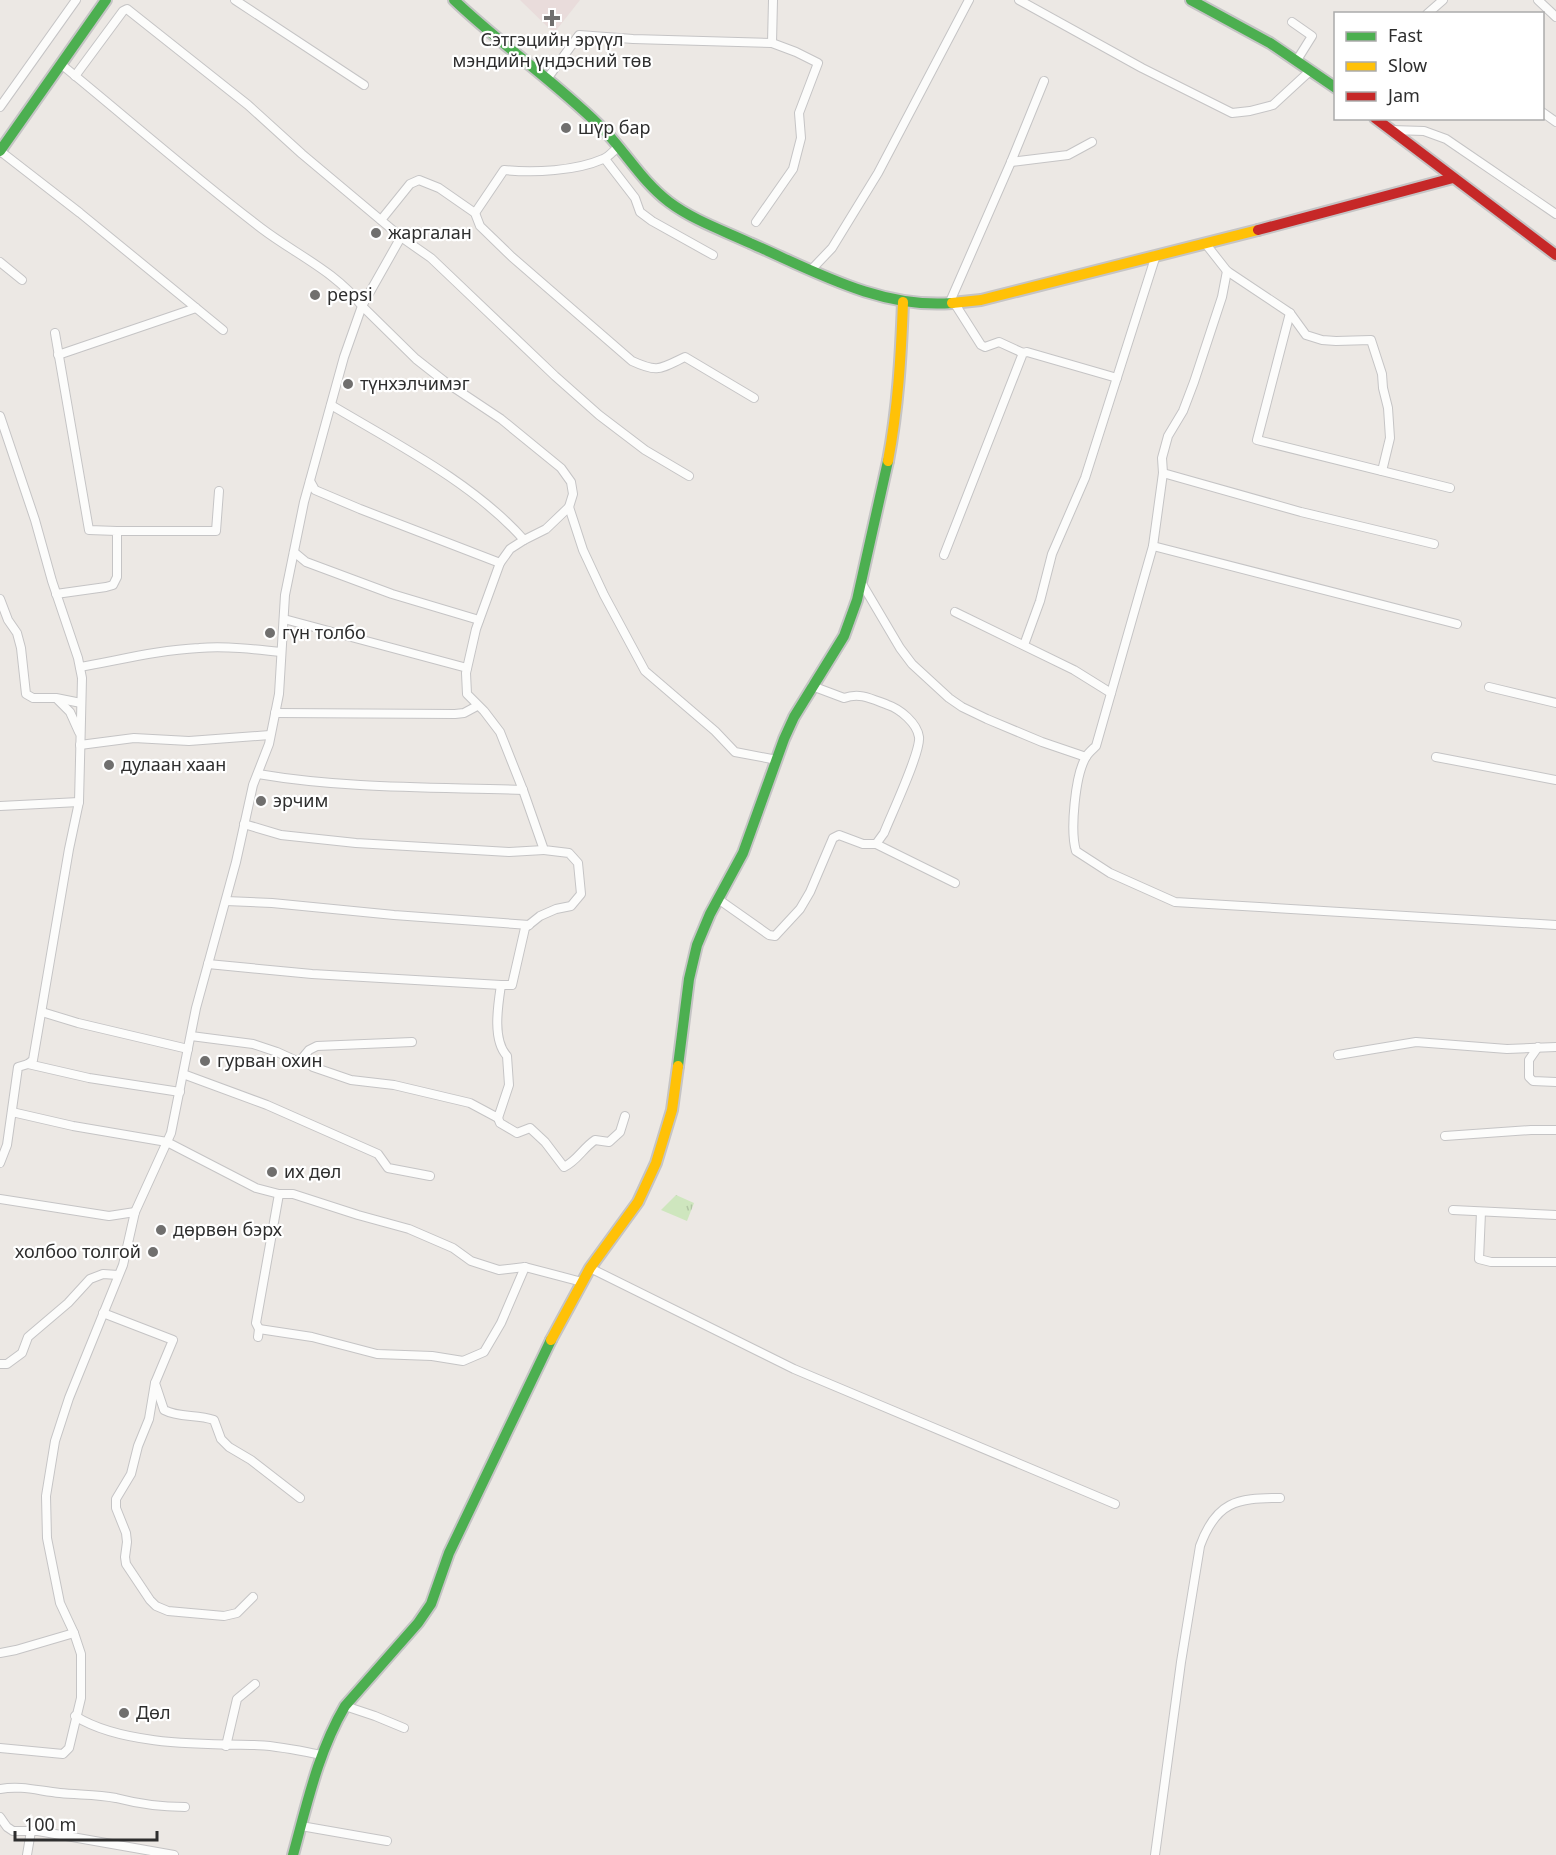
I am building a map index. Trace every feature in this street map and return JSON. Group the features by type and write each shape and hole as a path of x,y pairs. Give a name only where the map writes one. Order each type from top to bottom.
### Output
{"street":[{"path":"0,107 76,0"},
{"path":"235,0 364,85"},
{"path":"454,0 600,126 645,180 676,207 710,225 811,270 861,290 903,302 952,304 996,297 1334,211 1453,178"},
{"path":"772,0 772,43"},
{"path":"811,270 832,248 878,173 969,0"},
{"path":"1020,0 1142,68 1232,112 1250,111 1273,105 1311,70"},
{"path":"1191,0 1297,60 1334,87"},
{"path":"1429,12 1443,0"},
{"path":"1538,0 1556,17"},
{"path":"101,2 62,65 0,151 223,330"},
{"path":"75,76 123,10 127,9 248,105 400,237 431,258 599,415 645,450 689,477"},
{"path":"1292,22 1312,36 1297,60"},
{"path":"547,79 579,35 772,43 818,63 800,113 801,138 793,169 756,222"},
{"path":"62,65 261,228 333,275 422,365 494,414 556,463 571,482 573,494 569,507 546,530 510,549 500,562 479,620 467,668 467,694 498,728 524,790 544,850"},
{"path":"952,304 1044,81"},
{"path":"1378,120 1556,255"},
{"path":"1390,130 1424,131 1446,139 1556,214"},
{"path":"1011,162 1068,155 1092,142"},
{"path":"475,213 504,170 543,171 582,165 605,159 618,147"},
{"path":"605,159 635,198 640,212 713,255"},
{"path":"381,220 410,184 419,180 439,188 475,213 480,226 632,361 647,368 659,369 685,357 754,398"},
{"path":"0,1748 63,1754 69,1748 81,1698 81,1654 60,1603 47,1538 46,1496 55,1441 123,1265 135,1212 167,1142 180,1092 196,1008 226,901 253,785 269,744 279,694 285,595 310,481 344,357 362,306 400,237"},
{"path":"1205,243 1227,271 1290,313 1306,335 1336,341 1371,339 1382,374 1388,408 1390,438 1382,471"},
{"path":"1024,645 1040,601 1052,554 1084,478 1156,255"},
{"path":"0,262 22,280"},
{"path":"1227,271 1222,297 1194,382 1183,411 1168,436 1162,458 1163,473 1153,546 1096,746 1086,757 1076,788 1073,832 1076,851 1110,873 1174,903 1556,925"},
{"path":"293,1855 332,1728 345,1706 418,1623 431,1604 449,1553 554,1333 590,1268 638,1202 648,1184 665,1139 672,1110 682,1026 693,961 703,930 743,854 794,717 849,626 886,471 897,406 903,302"},
{"path":"952,304 981,345 999,342 1023,353 1027,352 1117,378"},
{"path":"58,355 195,308"},
{"path":"1290,313 1257,440 1450,488"},
{"path":"55,333 89,531 216,531 219,491"},
{"path":"944,555 1023,353"},
{"path":"331,405 448,476 496,513 524,540"},
{"path":"0,416 80,667 81,703 79,802 33,1060 18,1067 7,1145 0,1163"},
{"path":"1163,473 1301,512 1434,544"},
{"path":"310,481 315,490 500,562"},
{"path":"569,507 594,575 645,671 735,752 777,760"},
{"path":"56,594 114,585 117,577 117,531"},
{"path":"1153,546 1456,624"},
{"path":"294,552 306,562 392,594 479,620"},
{"path":"861,582 912,664 949,698 987,719 1086,757"},
{"path":"0,599 8,620 17,633 26,694 33,698 56,698 81,703"},
{"path":"955,612 1074,670 1111,693"},
{"path":"284,619 467,668"},
{"path":"80,667 121,658 201,648 281,652"},
{"path":"812,687 844,698 855,694 897,708 911,722 919,736 917,751 884,833 876,844"},
{"path":"1488,687 1556,703"},
{"path":"56,698 70,712 80,733"},
{"path":"275,713 455,714 464,713 477,706"},
{"path":"80,745 134,738 189,741 270,735"},
{"path":"1436,757 1556,780"},
{"path":"258,774 330,783 524,790"},
{"path":"0,806 79,802"},
{"path":"208,964 312,974 512,985 525,928 540,916 556,909 572,906 581,894 578,863 569,853 544,850 509,852 356,843 281,835 244,824"},
{"path":"718,899 769,936 774,936 800,909 810,892 833,837 838,835 862,844 876,844 955,883"},
{"path":"226,901 529,925"},
{"path":"498,1118 509,1085 507,1056 504,1054 498,1033 497,1012 501,985"},
{"path":"42,1012 78,1023 188,1049"},
{"path":"191,1036 253,1044 298,1062 305,1061 314,1067 351,1080 394,1085 470,1103 498,1118 500,1123 517,1133 530,1128 545,1142 564,1167 573,1162 586,1146 595,1140 609,1142 620,1132 625,1116"},
{"path":"298,1062 309,1050 317,1046 412,1042"},
{"path":"1338,1055 1416,1042 1507,1049 1556,1047"},
{"path":"1538,1047 1529,1060 1529,1077 1533,1081 1556,1082"},
{"path":"28,1064 89,1078 180,1092"},
{"path":"183,1074 267,1105 378,1154 388,1168 430,1176"},
{"path":"12,1112 73,1126 167,1142 256,1188 279,1194 292,1194 409,1229 453,1248 471,1262 499,1270 525,1267 582,1282"},
{"path":"1444,1136 1556,1130"},
{"path":"279,1194 256,1323 258,1333 312,1337 377,1354 432,1356 463,1361 484,1352 501,1323 525,1267"},
{"path":"0,1199 109,1216 135,1212"},
{"path":"1453,1210 1556,1215"},
{"path":"1481,1212 1479,1258 1491,1262 1556,1262"},
{"path":"590,1268 794,1369 1115,1504"},
{"path":"0,1364 7,1364 22,1353 28,1337 68,1303 90,1279 104,1274 118,1275"},
{"path":"103,1313 173,1340 155,1383 149,1419 138,1446 131,1474 116,1499 126,1533 124,1557 126,1564 150,1600 156,1606 168,1611 224,1616 237,1613 253,1598"},
{"path":"155,1383 164,1410 174,1415 202,1416 214,1420 221,1439 229,1447 276,1478 300,1498"},
{"path":"1155,1855 1181,1662 1200,1546 1205,1532 1216,1515 1230,1505 1252,1498 1280,1498"},
{"path":"0,1653 74,1633"},
{"path":"226,1746 237,1699 255,1684"},
{"path":"345,1706 404,1728"},
{"path":"75,1716 111,1731 158,1740 226,1746 255,1745 322,1755"},
{"path":"0,1790 12,1787 24,1788 115,1798 155,1806 185,1807"},
{"path":"0,1817 13,1831 31,1831 174,1855"},
{"path":"301,1826 387,1841"},
{"path":"27,1855 31,1831"}],"shaded area":[{"name":"Сэтгэцийн эрүүл мэндийн үндэсний төв","path":"520,0 580,0 554,33"}],"green space":[{"path":"676,1195 694,1203 687,1221 661,1210"}],"traffic: fast":[{"path":"0,151 106,0"},
{"path":"454,0 608,134 659,194 678,208 708,224 848,286 899,300 952,303"},
{"path":"1191,0 1270,43 1334,87"},
{"path":"678,1066 689,979 697,945 710,914 743,853 794,717 844,636 857,600 888,461"},
{"path":"293,1855 314,1779 327,1742 345,1706 418,1623 431,1604 449,1553 551,1340"}],"traffic: slow":[{"path":"952,303 981,300 1258,230"},
{"path":"888,461 898,382 903,302"},
{"path":"551,1340 590,1268 638,1202 656,1163 672,1110 678,1066"}],"traffic: jam":[{"path":"1378,120 1556,255"},
{"path":"1258,230 1453,178"}],"place":[{"name":"Сэтгэцийн эрүүл мэндийн үндэсний төв","path":"552,18"},
{"name":"шүр бар","path":"566,128"},
{"name":"жаргалан","path":"376,233"},
{"name":"pepsi","path":"315,295"},
{"name":"түнхэлчимэг","path":"348,384"},
{"name":"гүн толбо","path":"270,633"},
{"name":"дулаан хаан","path":"109,765"},
{"name":"эрчим","path":"261,801"},
{"name":"гурван охин","path":"205,1061"},
{"name":"их дөл","path":"272,1172"},
{"name":"дөрвөн бэрх","path":"161,1230"},
{"name":"холбоо толгой","path":"153,1252"},
{"name":"Дөл","path":"124,1713"}]}
